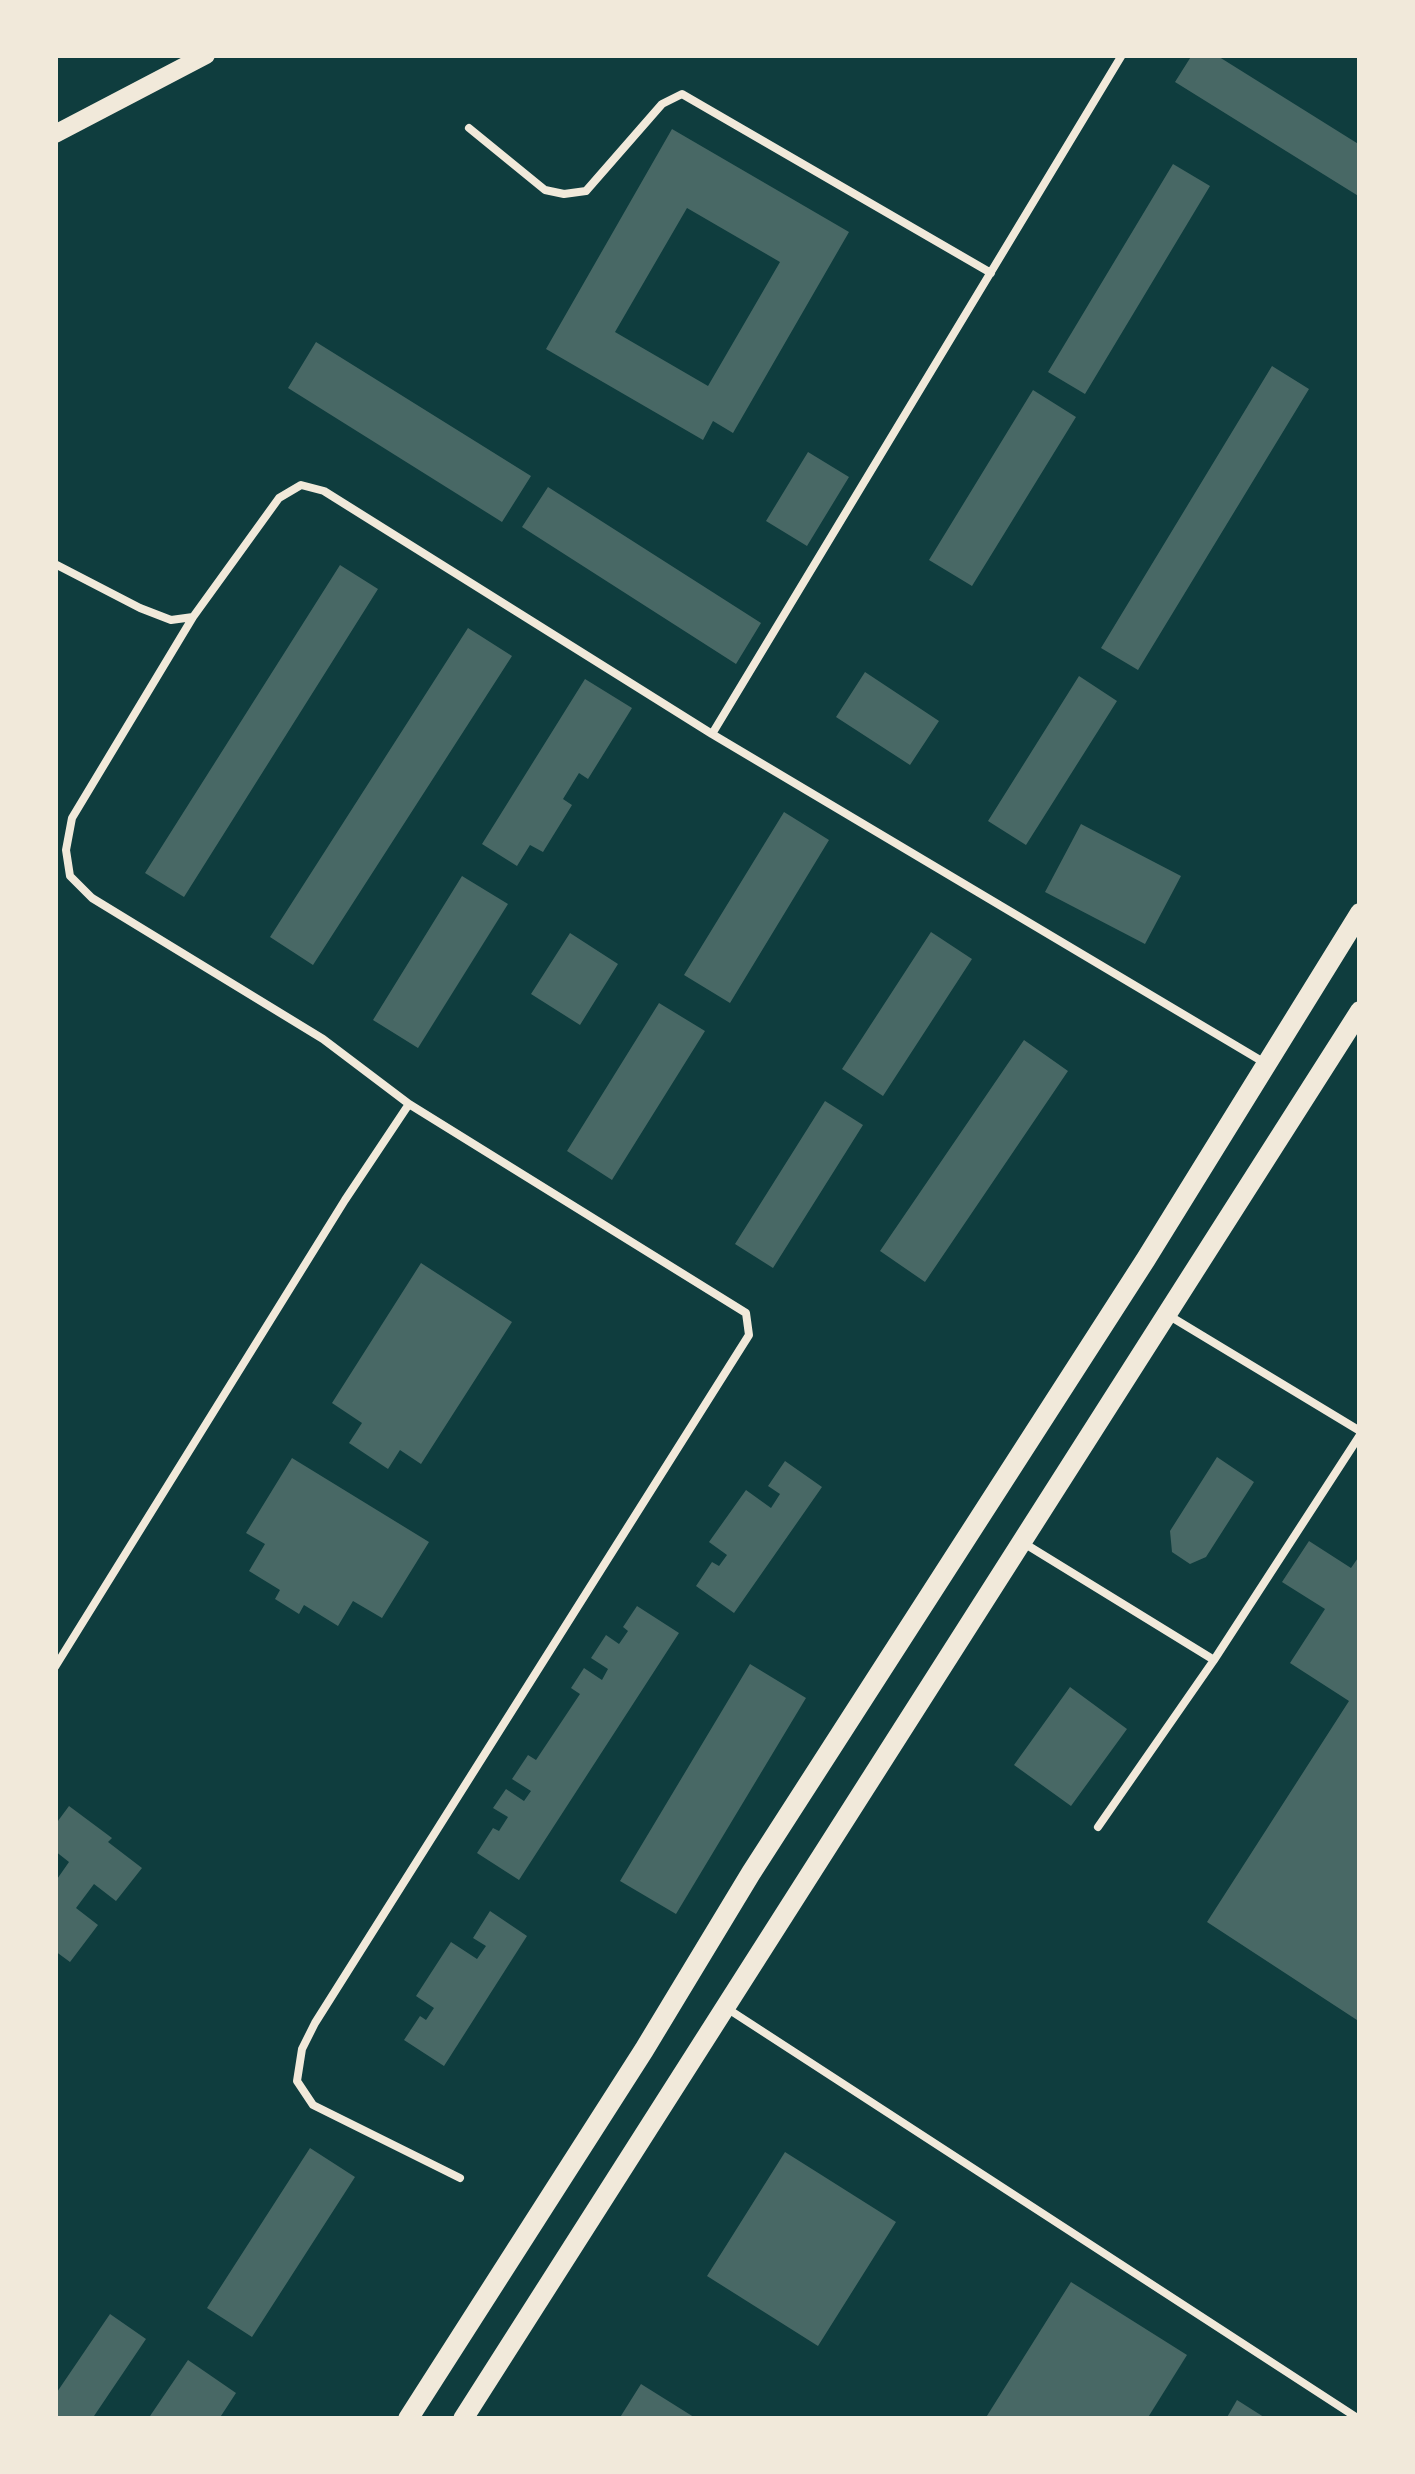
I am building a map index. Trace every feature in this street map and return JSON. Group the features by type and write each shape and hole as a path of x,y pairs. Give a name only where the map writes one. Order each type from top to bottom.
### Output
{"main road":[{"path":"408,2419 634,2066 750,1873 1146,1259 1360,913"},
{"path":"462,2419 1360,1011"}],"street":[{"path":"55,134 206,55"}],"lane":[{"path":"712,734 1122,55"},
{"path":"469,128 545,190 564,194 586,191 662,104 682,94 991,272"},
{"path":"460,2178 312,2105 297,2081 302,2049 750,1335 746,1313 409,1104 324,1039 92,898 70,876 66,850 72,818 193,617 279,498 301,485 324,491 712,734 1265,1063"},
{"path":"55,564 171,620 193,617"},
{"path":"55,1667 345,1200 409,1104"},
{"path":"1098,1827 1214,1660 1360,1433 1168,1314"},
{"path":"1020,1541 1214,1660"},
{"path":"724,2006 1358,2419"}],"building":[{"path":"1192,55 1216,55 1360,145 1360,197 1175,82"},
{"path":"672,129 849,232 733,433 713,421 703,440 546,349","holes":["687,208 780,262 708,386 615,332"]},
{"path":"1173,164 1210,186 1085,394 1048,372"},
{"path":"316,342 531,476 502,522 288,388"},
{"path":"1272,366 1309,389 1138,670 1101,648"},
{"path":"1033,390 1076,417 972,586 929,560"},
{"path":"808,452 849,477 807,546 766,521"},
{"path":"548,487 761,623 736,664 522,527"},
{"path":"340,565 378,589 184,897 145,873"},
{"path":"468,628 512,656 313,965 270,937"},
{"path":"865,672 939,721 910,765 836,717"},
{"path":"1079,676 1117,701 1026,845 988,821"},
{"path":"585,679 632,708 588,779 579,773 563,799 572,805 543,852 530,845 517,866 482,844"},
{"path":"784,812 829,840 730,1003 684,975"},
{"path":"1081,824 1181,876 1145,944 1045,892"},
{"path":"462,876 508,904 418,1048 373,1020"},
{"path":"931,932 972,959 883,1096 842,1069"},
{"path":"570,933 618,964 580,1025 531,994"},
{"path":"659,1003 705,1031 612,1180 567,1151"},
{"path":"1024,1040 1068,1071 925,1282 880,1251"},
{"path":"825,1101 863,1125 773,1268 735,1244"},
{"path":"421,1263 512,1322 421,1464 400,1450 388,1469 349,1443 362,1423 332,1403"},
{"path":"1217,1457 1254,1482 1206,1557 1190,1564 1172,1552 1170,1531"},
{"path":"292,1458 429,1542 382,1618 353,1601 338,1626 304,1605 299,1614 275,1599 280,1590 249,1571 265,1544 246,1533"},
{"path":"785,1461 822,1487 734,1613 696,1586 712,1562 719,1566 727,1555 709,1542 746,1490 771,1508 780,1494 768,1486"},
{"path":"1309,1541 1351,1568 1360,1555 1360,2022 1207,1922 1349,1701 1290,1663 1325,1609 1282,1582"},
{"path":"637,1606 679,1633 519,1880 477,1853 493,1828 499,1831 508,1817 493,1808 506,1789 524,1801 531,1791 512,1779 528,1755 536,1760 580,1694 571,1688 584,1668 602,1680 608,1669 591,1658 606,1635 619,1644 628,1631 623,1627"},
{"path":"750,1664 806,1698 676,1914 620,1881"},
{"path":"1070,1687 1127,1729 1071,1806 1014,1765"},
{"path":"69,1806 112,1838 108,1842 142,1868 116,1901 94,1884 76,1908 98,1925 70,1962 55,1951 55,1882 69,1862 55,1851 55,1825"},
{"path":"490,1911 527,1936 444,2066 404,2040 420,2016 426,2020 434,2008 416,1996 451,1942 477,1959 486,1946 473,1938"},
{"path":"310,2148 355,2177 252,2337 207,2308"},
{"path":"785,2152 896,2222 818,2346 707,2276"},
{"path":"1071,2282 1187,2355 1147,2419 985,2419"},
{"path":"110,2314 146,2339 92,2419 61,2419 55,2415 55,2395"},
{"path":"188,2360 236,2393 219,2419 148,2419"},
{"path":"641,2384 697,2419 619,2419"},
{"path":"1237,2400 1267,2419 1226,2419"}]}
